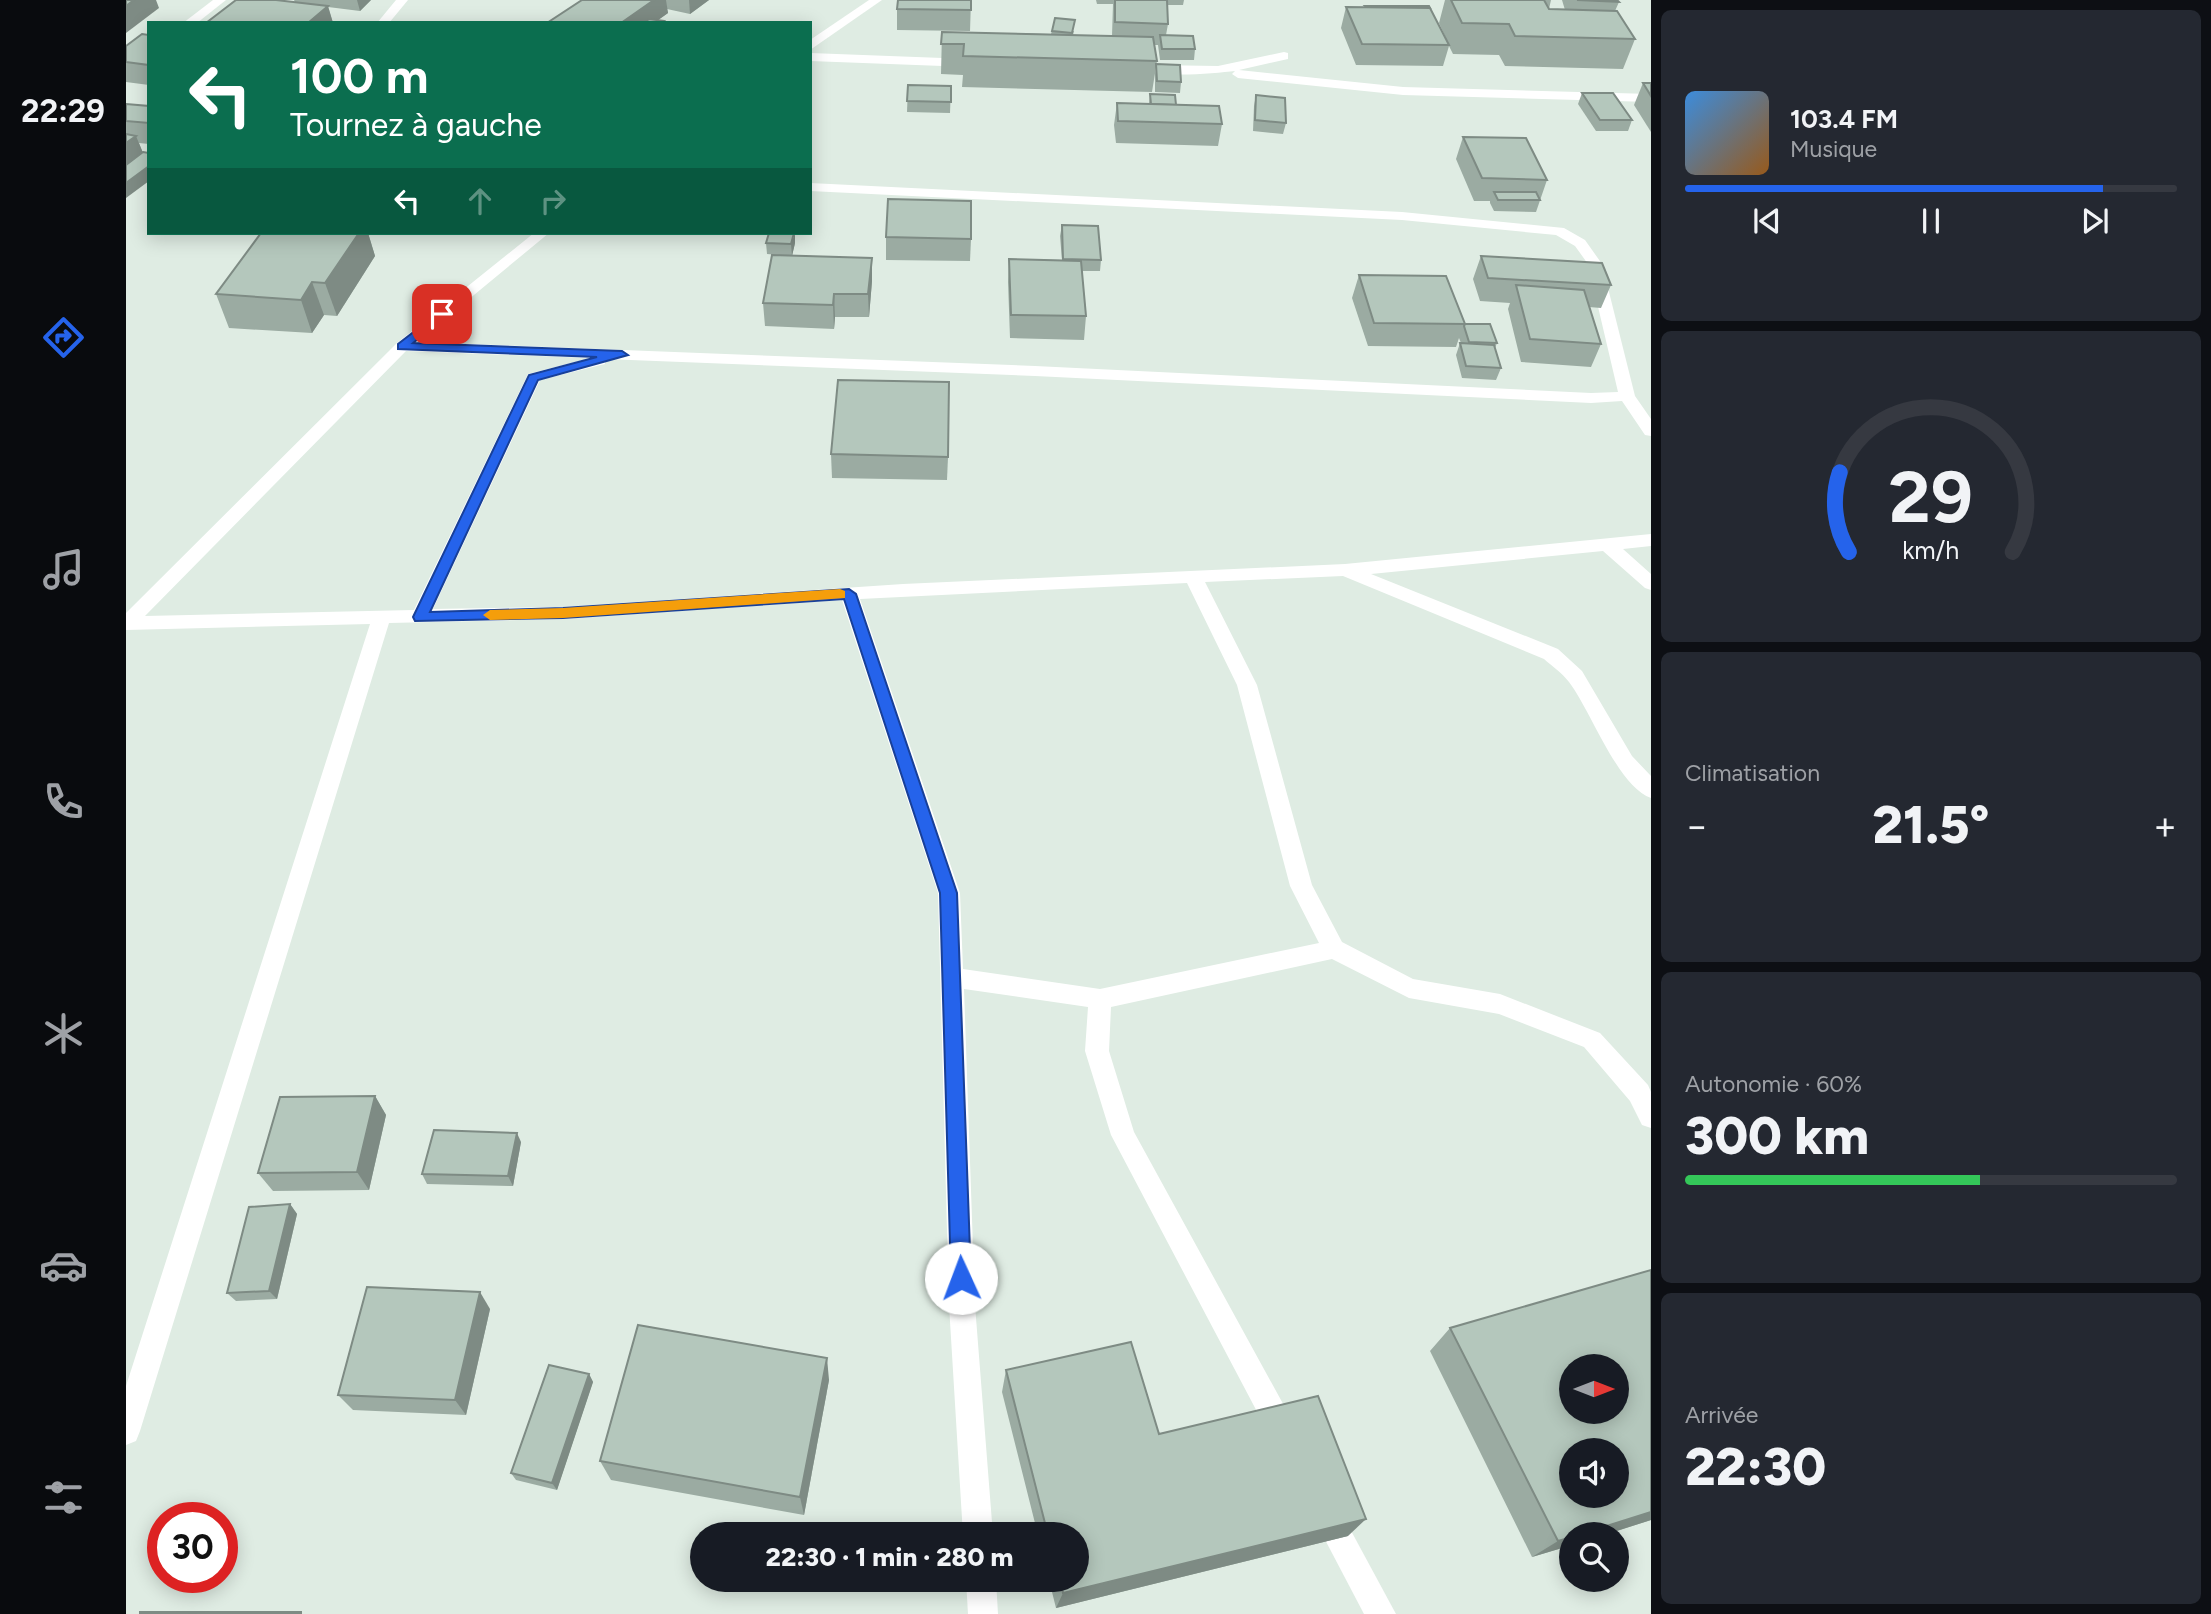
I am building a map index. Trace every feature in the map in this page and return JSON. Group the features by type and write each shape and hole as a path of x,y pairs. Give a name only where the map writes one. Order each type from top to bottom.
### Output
{"street":[{"path":"192,21 220,0"},
{"path":"385,21 402,0"},
{"path":"812,45 876,0"},
{"path":"1210,72 1246,68 1284,56"},
{"path":"812,57 976,63"},
{"path":"1141,69 1210,72 1403,91 1651,98"},
{"path":"812,187 1402,216 1559,231 1580,243 1595,264 1627,396 1651,431"},
{"path":"126,623 402,346 540,235"},
{"path":"402,346 1591,398 1627,396"},
{"path":"420,617 534,377 622,355"},
{"path":"126,623 563,613 849,594 1345,570 1651,540"},
{"path":"1607,544 1651,584"},
{"path":"1345,570 1551,654 1575,676 1625,761 1651,790"},
{"path":"1193,577 1247,685 1301,886 1334,948 1409,988 1500,1004 1592,1040 1639,1093 1651,1117"},
{"path":"849,594 949,893 962,1305 977,1522"},
{"path":"126,1431 381,618"},
{"path":"951,977 1100,999 1334,948"},
{"path":"1100,999 1097,1051 1123,1135 1295,1454"},
{"path":"1315,1491 1381,1614"},
{"path":"982,1592 983,1614"}],"building":[{"path":"236,0 276,0 328,6 310,21 209,21"},
{"path":"582,0 654,0 624,21 550,21"},
{"path":"898,0 971,0 971,10 897,9"},
{"path":"1115,0 1167,0 1168,24 1115,22"},
{"path":"1451,0 1544,0 1549,9 1617,11 1635,39 1515,36 1509,24 1462,23"},
{"path":"1577,0 1617,0 1619,2"},
{"path":"1429,6 1430,8 1366,7"},
{"path":"1346,7 1430,8 1449,45 1362,44"},
{"path":"1055,18 1075,20 1072,33 1052,31"},
{"path":"942,32 1153,37 1157,61 963,56 964,44 941,44"},
{"path":"142,34 147,35 147,65 126,62 126,46"},
{"path":"1160,35 1193,36 1195,49 1162,49"},
{"path":"1156,64 1180,65 1181,82 1157,81"},
{"path":"1643,83 1651,83 1651,96"},
{"path":"908,85 951,86 951,102 907,101"},
{"path":"1582,93 1613,93 1632,120 1600,120"},
{"path":"1150,94 1175,95 1176,105 1151,104"},
{"path":"1256,95 1285,98 1286,123 1255,120"},
{"path":"1117,103 1219,106 1222,124 1118,121"},
{"path":"126,104 147,106 147,123 126,121"},
{"path":"126,134 136,136 126,143"},
{"path":"1463,137 1526,138 1547,180 1482,178"},
{"path":"143,152 147,153 147,167 126,183 126,165"},
{"path":"1494,192 1536,192 1540,200 1498,200"},
{"path":"888,199 971,201 971,239 886,237"},
{"path":"1062,225 1098,226 1101,260 1063,259"},
{"path":"260,235 358,235 325,283 312,282 301,300 216,294"},
{"path":"768,235 793,235 791,244 766,243"},
{"path":"772,255 872,258 868,294 834,294 833,305 763,303"},
{"path":"1481,256 1602,263 1611,285 1488,278"},
{"path":"1009,259 1081,261 1086,316 1011,315"},
{"path":"1359,275 1446,276 1465,324 1374,323"},
{"path":"1516,285 1584,290 1601,344 1530,339"},
{"path":"1465,324 1490,324 1497,343 1469,342"},
{"path":"1460,343 1494,345 1501,368 1466,366"},
{"path":"838,380 949,382 948,457 831,454"},
{"path":"375,1096 357,1172 258,1173 280,1097"},
{"path":"434,1130 517,1133 508,1176 422,1174"},
{"path":"290,1204 269,1291 227,1293 249,1207"},
{"path":"1651,1270 1651,1512 1619,1522 1559,1522 1558,1541 1450,1328"},
{"path":"367,1287 480,1292 455,1400 338,1395"},
{"path":"638,1325 827,1358 800,1497 600,1461"},
{"path":"1131,1342 1159,1434 1318,1396 1366,1519 1089,1587 1089,1522 1045,1522 1006,1370"},
{"path":"549,1365 589,1374 552,1483 511,1473"},
{"path":"301,1612 301,1614 140,1614"}],"slow traffic":[{"path":"490,615 563,613 840,594"}],"route":[{"path":"442,314 402,346 622,355 534,377 420,617 563,613 849,594 949,893 961,1278"}]}
